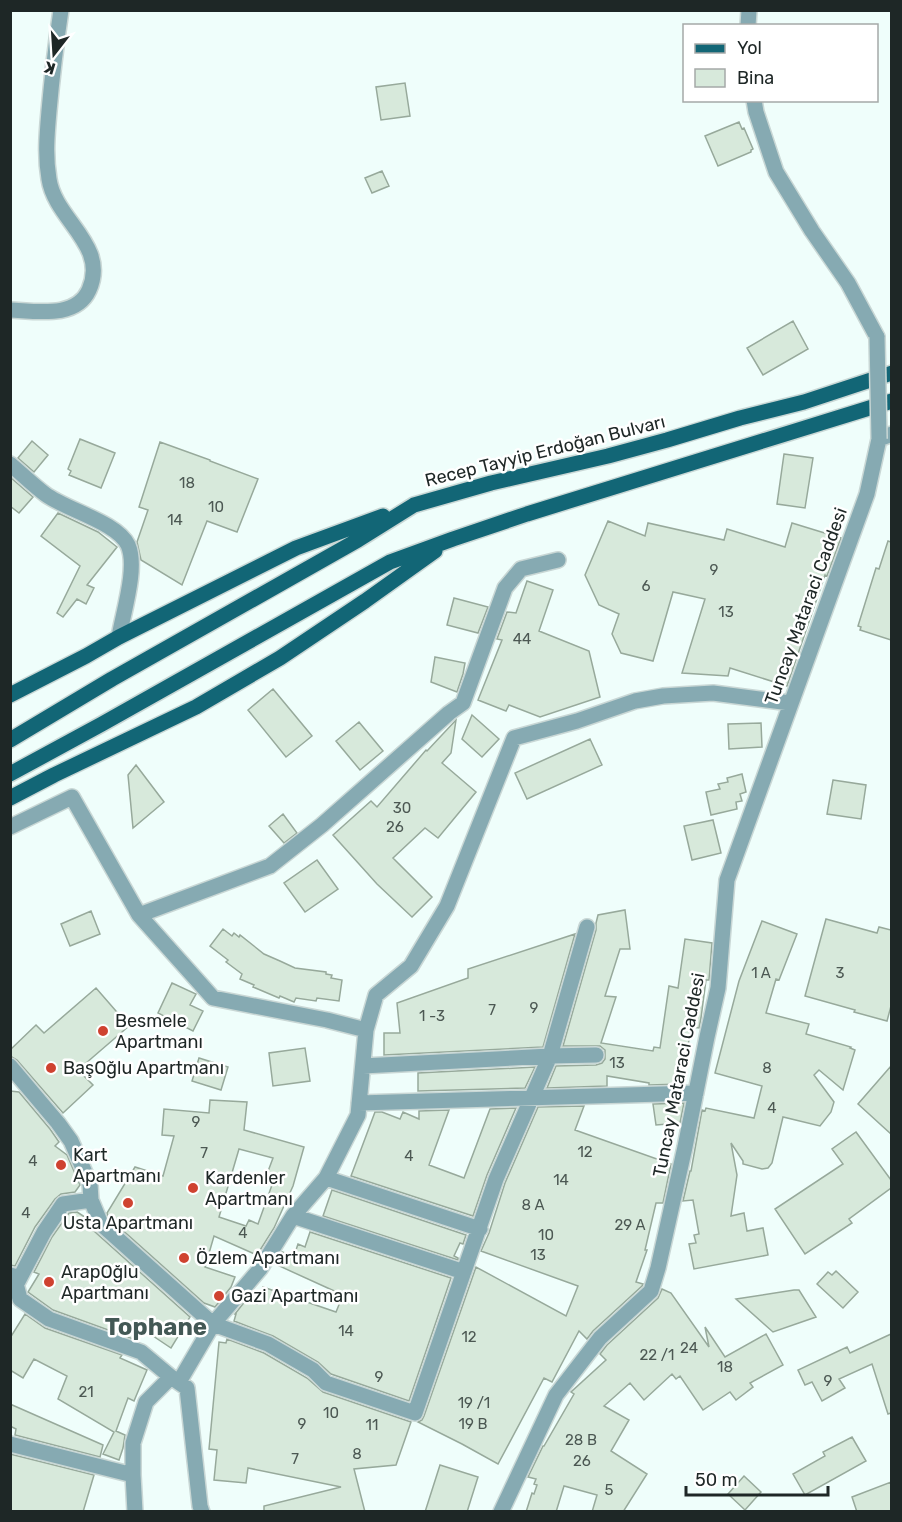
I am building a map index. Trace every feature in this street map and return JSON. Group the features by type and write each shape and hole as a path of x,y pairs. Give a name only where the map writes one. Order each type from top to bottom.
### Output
{"main road":[{"name":"Recep Tayyip Erdoğan Bulvarı","path":"10,740 224,614 358,540 414,505 492,483 667,440 804,402 891,373"},
{"path":"10,774 390,562 527,514 891,401"},
{"path":"10,694 296,548 414,505"},
{"path":"10,798 196,707 280,658 453,539"}],"street":[{"path":"10,310 59,311 78,304 87,294 94,277 92,256 53,196 49,181 46,152 52,71 61,10"},
{"name":"Tuncay Mataraci Caddesi","path":"501,1512 556,1395 600,1338 651,1291 661,1257 718,988 727,880 867,494 885,437 877,337 848,283 776,172 754,102"},
{"path":"10,464 46,495 116,531 128,544 131,560 130,578 119,637"},
{"path":"139,915 270,866 322,825 463,703 504,588 521,569 558,560"},
{"path":"135,1512 133,1443 146,1401 175,1379 213,1324 260,1269 293,1216 326,1178 358,1115 366,1030 376,994 411,966 447,906 514,738 577,721 635,701 663,696 713,693 790,703"},
{"path":"10,827 72,797 139,915 213,998 327,1020 366,1030"},
{"path":"10,1066 71,1141 90,1184 90,1200 101,1224 213,1324 268,1344 313,1370 326,1383 415,1413 496,1179 550,1056 587,927"},
{"path":"363,1066 550,1056 596,1056"},
{"path":"359,1103 696,1092"},
{"path":"326,1178 480,1229"},
{"path":"90,1200 63,1204 12,1285 20,1299 49,1319 141,1352 187,1388 202,1512"},
{"path":"293,1216 464,1272"},
{"path":"10,1444 133,1475"}],"building":[{"path":"405,83 410,116 381,120 376,87"},
{"path":"739,122 753,149 751,152 718,166 705,136"},
{"path":"382,171 389,186 372,193 365,178"},
{"path":"793,321 808,349 763,375 747,348"},
{"path":"80,439 115,453 101,488 69,475 71,471 68,469"},
{"path":"32,441 48,455 34,472 18,458"},
{"path":"160,442 258,479 237,532 207,521 182,585 141,560 137,542 148,510 139,507"},
{"path":"784,454 813,458 805,508 777,504"},
{"path":"10,477 33,497 19,513 10,506"},
{"path":"58,513 98,532 117,547 87,585 94,588 86,604 77,599 63,617 57,613 80,566 41,536"},
{"path":"608,521 645,536 648,523 724,540 727,529 785,547 792,523 841,538 827,576 825,575 787,686 730,668 728,676 682,673 705,599 673,592 653,661 621,653 612,634 619,614 599,605 585,575"},
{"path":"888,541 891,542 891,640 860,630 861,627 858,626 876,568 879,569"},
{"path":"527,581 553,590 539,631 589,651 600,697 540,717 509,705 506,711 478,700 502,640 497,639 507,612 516,613"},
{"path":"454,598 488,607 478,633 447,625"},
{"path":"435,657 465,663 457,692 431,682"},
{"path":"273,689 312,736 286,757 248,710"},
{"path":"472,715 499,739 482,757 462,739"},
{"path":"456,720 451,753 442,763 476,792 438,838 425,828 393,858 432,897 412,917 377,884 333,835 371,801 377,807 426,750"},
{"path":"359,722 383,751 360,770 336,741"},
{"path":"761,723 762,747 729,749 728,724"},
{"path":"590,739 602,765 527,799 515,773"},
{"path":"136,765 164,802 133,828 128,775"},
{"path":"742,774 746,792 740,794 742,801 736,802 737,809 711,815 706,792 720,789 718,784 728,782 727,778"},
{"path":"833,780 866,785 861,819 827,814"},
{"path":"283,814 297,833 284,843 269,826"},
{"path":"713,820 721,853 692,860 684,826"},
{"path":"317,860 338,889 305,912 284,883"},
{"path":"625,910 630,949 620,949 605,996 616,997 601,1043 653,1051 654,1047 660,1048 669,986 678,988 685,939 712,943 709,980 706,980 699,1028 691,1027 682,1084 649,1085 649,1083 607,1076 607,1086 547,1088 556,1066 596,1065 605,1059 605,1050 600,1046 563,1046 596,930 598,915"},
{"path":"91,911 100,934 70,946 61,924"},
{"path":"826,919 877,933 879,927 891,930 891,1006 887,1021 805,996"},
{"path":"762,921 797,934 779,980 776,979 766,1013 809,1024 806,1034 855,1050 843,1090 819,1070 814,1075 834,1102 831,1112 820,1126 783,1117 772,1163 768,1168 762,1169 743,1164 731,1143 737,1175 731,1216 744,1213 747,1231 763,1228 768,1255 694,1269 689,1244 696,1243 694,1235 699,1234 693,1200 683,1201 702,1110 705,1111 706,1108 754,1118 762,1086 715,1073 739,981"},
{"path":"223,929 232,936 234,933 239,937 240,935 264,954 295,968 326,972 332,975 331,978 342,980 339,1001 296,998 294,1002 253,987 254,985 240,979 242,974 210,946"},
{"path":"575,934 543,1047 384,1055 384,1033 400,1033 397,1003 468,978 468,969"},
{"path":"172,983 196,994 190,1005 203,1011 193,1031 158,1013"},
{"path":"96,988 129,1026 78,1070 93,1085 63,1113 17,1060 10,1056 10,1050 36,1025 44,1033"},
{"path":"305,1048 310,1081 273,1086 269,1053"},
{"path":"199,1058 228,1067 221,1090 192,1081"},
{"path":"891,1066 891,1134 858,1104"},
{"path":"535,1067 525,1088 418,1091 418,1073"},
{"path":"10,1091 19,1092 50,1129 59,1142 55,1146 67,1155 80,1185 75,1192 61,1194 55,1199 35,1227 15,1266 10,1265"},
{"path":"210,1100 247,1102 244,1130 304,1147 293,1186 274,1228 257,1255 214,1236 205,1267 235,1277 231,1287 215,1307 204,1303 109,1218 107,1213 135,1167 163,1176 174,1136 162,1135 164,1109 209,1113","holes":["239,1149 273,1158 264,1182 272,1185 258,1224 249,1220 246,1226 219,1217"]},
{"path":"684,1103 680,1123 656,1125 653,1104"},
{"path":"584,1106 575,1130 671,1164 663,1203 656,1203 645,1250 647,1250 636,1282 643,1284 642,1286 587,1339 579,1331 552,1382 544,1378 498,1464 418,1422 424,1416 476,1267 566,1316 578,1286 481,1251 505,1183 538,1107"},
{"path":"516,1108 487,1175 473,1216 351,1176 375,1112 382,1112 400,1119 403,1112 419,1119 419,1111 449,1110 429,1165 464,1178 490,1109"},
{"path":"856,1132 891,1180 891,1188 849,1219 852,1223 805,1254 775,1209 843,1164 832,1149"},
{"path":"332,1190 466,1235 463,1244 460,1243 454,1256 458,1260 323,1216"},
{"path":"77,1212 88,1219 94,1231 190,1317 171,1348 141,1328 133,1339 53,1310 28,1292 39,1274 34,1272 52,1237 69,1213"},
{"path":"310,1232 451,1278 409,1401 331,1374 318,1362 273,1336 234,1321 235,1314 246,1300 257,1304 263,1287 336,1312 343,1295 275,1264 282,1252 294,1256 298,1244 305,1247"},
{"path":"836,1271 858,1292 843,1308 817,1284 828,1272 832,1275"},
{"path":"662,1289 671,1293 709,1347 705,1327 725,1357 766,1334 783,1365 750,1383 753,1387 736,1400 730,1392 703,1410 680,1376 676,1379 672,1374 644,1400 630,1383 604,1406 629,1420 611,1451 647,1474 623,1512 592,1512 597,1495 564,1486 556,1512 526,1512 537,1485 534,1484 536,1479 528,1477 543,1446 574,1394 571,1392 606,1360 600,1354 607,1345 658,1298"},
{"path":"799,1290 816,1317 773,1332 736,1299"},
{"path":"25,1314 45,1328 122,1355 120,1358 147,1370 134,1401 128,1398 116,1431 125,1435 119,1460 103,1454 114,1432 58,1399 67,1376 34,1359 23,1378 10,1370 10,1338"},
{"path":"891,1334 891,1413 888,1414 872,1364 839,1379 845,1388 822,1401 812,1382 805,1385 798,1370 847,1347 850,1353"},
{"path":"227,1339 264,1353 307,1378 323,1392 411,1422 396,1465 354,1469 365,1512 264,1512 264,1506 341,1487 248,1468 246,1483 214,1480 217,1450 209,1449 219,1342 226,1343"},
{"path":"10,1404 103,1445 100,1457 15,1435 16,1429 10,1426"},
{"path":"852,1437 866,1461 805,1495 793,1474 825,1456 823,1452"},
{"path":"10,1454 94,1475 83,1512 10,1512"},
{"path":"440,1465 478,1477 467,1512 425,1512"},
{"path":"744,1476 761,1492 745,1510 728,1494"},
{"path":"891,1482 891,1512 857,1512 852,1497"}],"place":[{"name":"Besmele Apartmanı","path":"103,1031"},
{"name":"BaşOğlu Apartmanı","path":"51,1068"},
{"name":"Kart Apartmanı","path":"61,1165"},
{"name":"Kardenler Apartmanı","path":"193,1188"},
{"name":"Usta Apartmanı","path":"128,1203"},
{"name":"Özlem Apartmanı","path":"184,1258"},
{"name":"ArapOğlu Apartmanı","path":"49,1282"},
{"name":"Gazi Apartmanı","path":"219,1296"}],"district":[{"name":"Tophane","path":"156,1327"}]}
